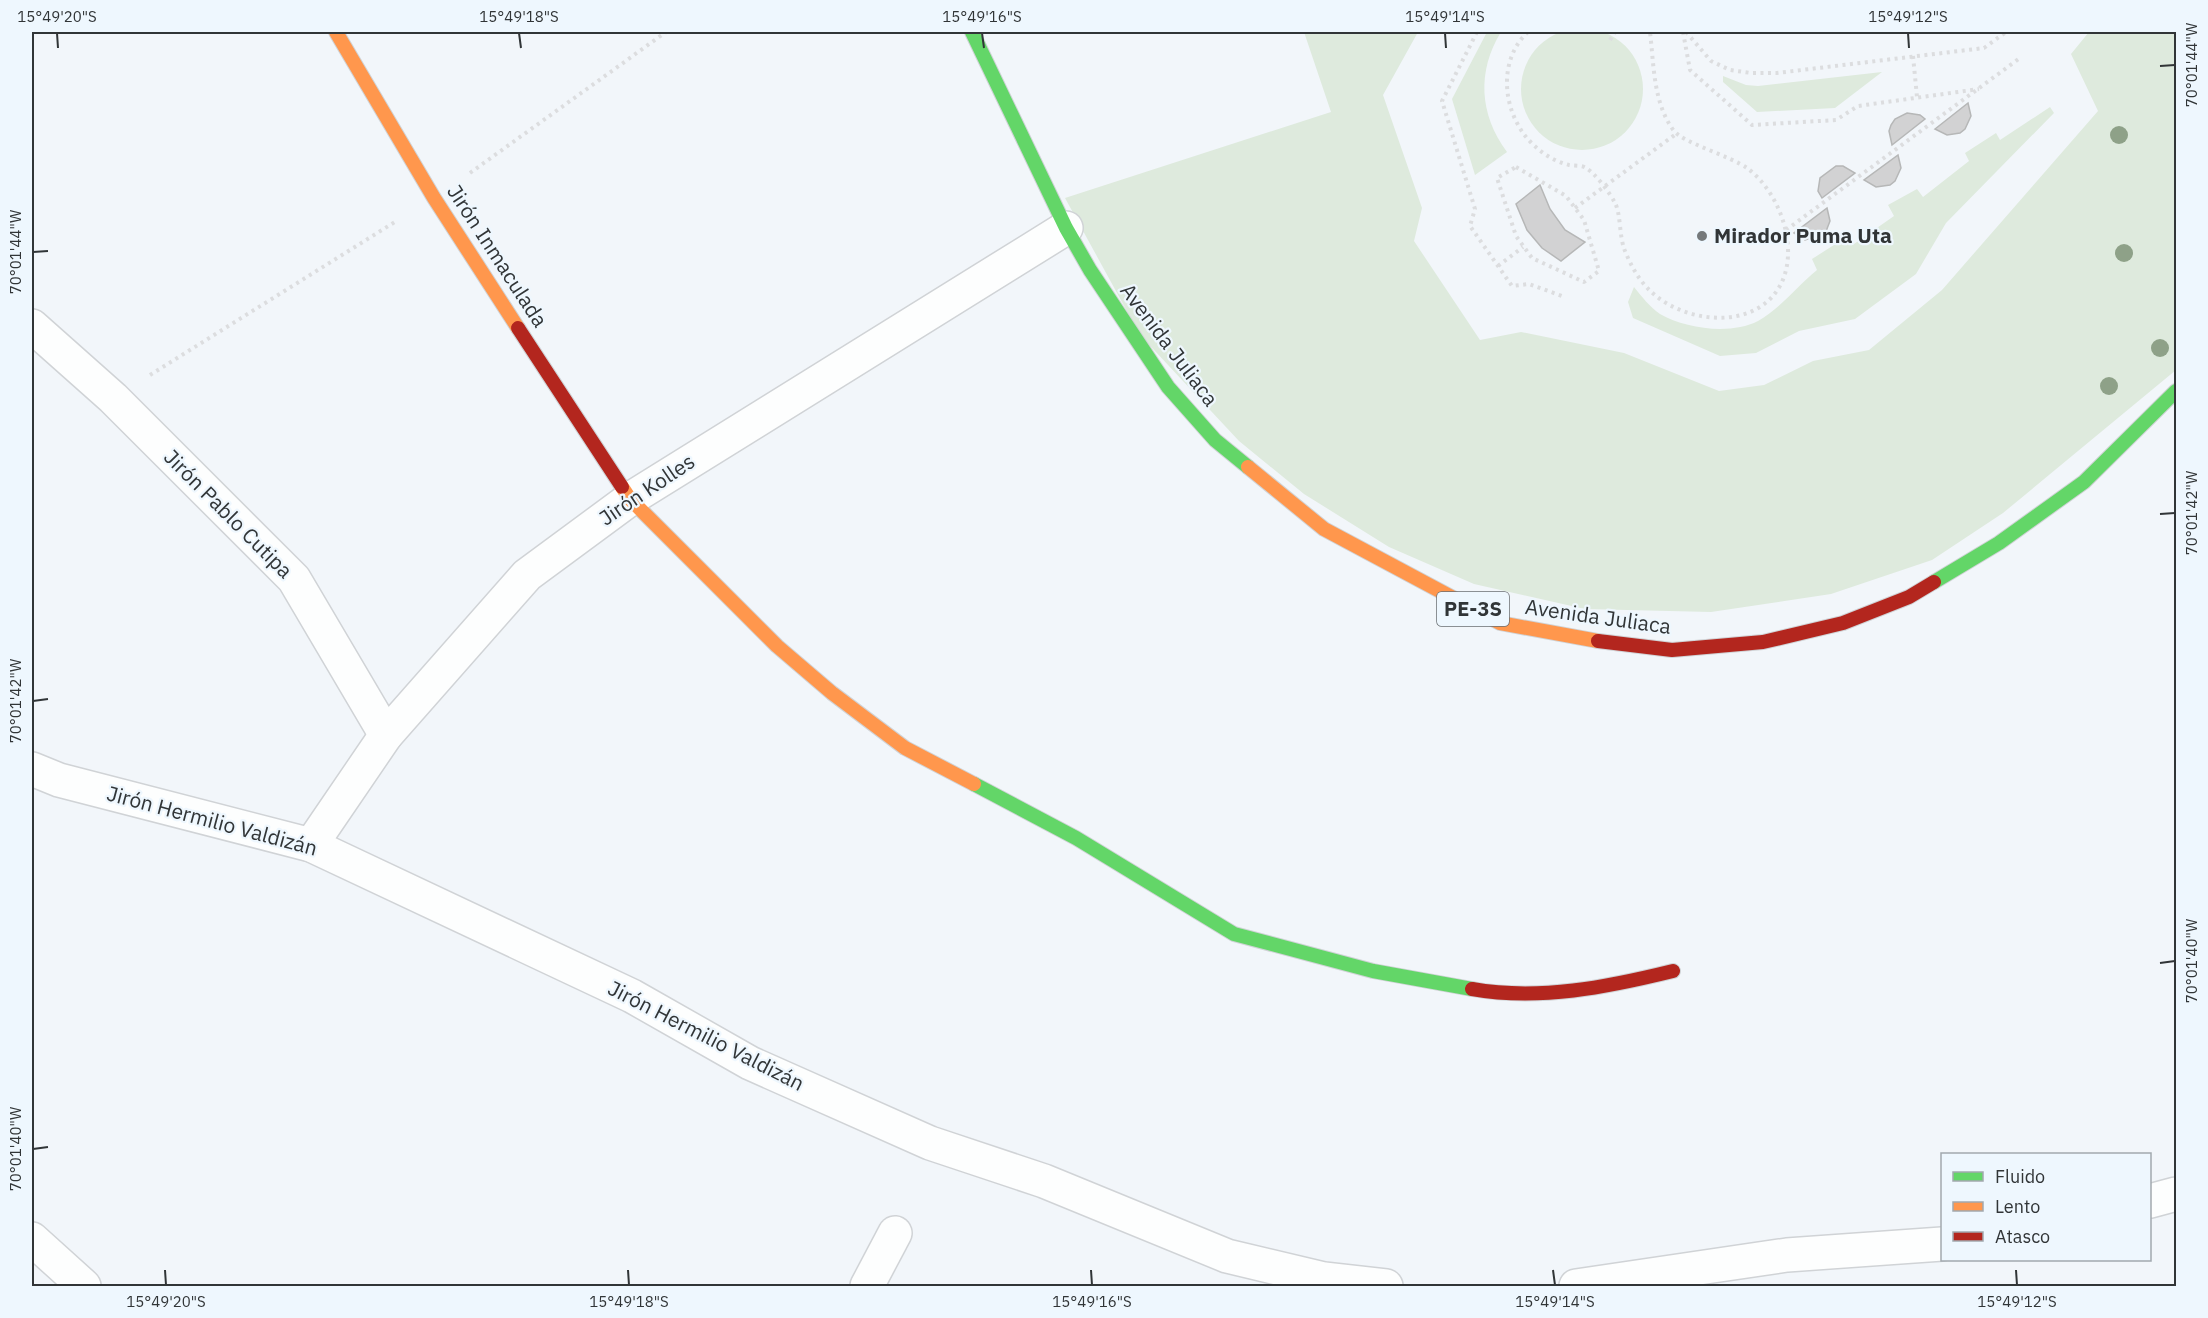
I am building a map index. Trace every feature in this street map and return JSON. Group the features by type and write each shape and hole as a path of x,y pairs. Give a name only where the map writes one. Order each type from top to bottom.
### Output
{"main road":[{"name":"Jirón Inmaculada","path":"336,32 434,198 630,499 777,646 832,693 905,748 1076,838 1234,934 1373,971 1495,993 1598,989 1673,971"},
{"name":"Avenida Juliaca","path":"972,32 1066,228 1124,324 1168,387 1215,440 1324,529 1500,623 1574,638 1672,650 1763,642 1843,623 1909,597 1999,543 2084,482 2176,391"}],"street":[{"name":"Jirón Kolles","path":"311,845 386,735 527,575 630,499 1066,228"},
{"name":"Jirón Pablo Cutipa","path":"32,326 113,398 294,579 386,735"},
{"name":"Jirón Hermilio Valdizán","path":"32,769 59,780 311,845 632,996 750,1063 930,1143 1044,1181 1227,1256 1324,1279 1386,1287"},
{"path":"2151,1201 2176,1194"},
{"path":"867,1287 895,1233"},
{"path":"32,1239 84,1287"},
{"path":"1576,1287 1787,1255 1941,1244"}],"path":[{"path":"1477,32 1442,101 1475,209 1470,226 1512,286 1529,284 1562,296"},
{"path":"1528,32 1514,48 1507,69 1506,90 1512,111 1536,148 1554,160 1586,167 1616,204 1624,249 1642,283 1656,296 1688,312 1734,317 1749,313 1767,302 1784,281 1788,246 1786,231 1772,198 1748,169 1676,134 1658,101 1650,32"},
{"path":"1610,40 1616,32"},
{"path":"1685,32 1711,61 1730,70 1752,73 1777,73 1984,48 2006,32"},
{"path":"1685,32 1690,70 1752,125 1836,120 1858,106 1979,89"},
{"path":"1913,56 1917,97"},
{"path":"1786,231 2020,58"},
{"path":"1575,208 1676,134"},
{"path":"1516,167 1566,196 1575,208 1584,220 1599,271 1584,282 1532,258 1516,236 1497,178 1516,167"},
{"path":"1498,266 1523,247"}],"green space":[{"path":"1582,28 1606,32 1625,46 1639,65 1643,89 1639,113 1625,132 1606,146 1582,150 1558,146 1539,132 1525,113 1521,89 1525,65 1539,46 1558,32"},
{"path":"1304,32 1418,32 1383,95 1422,208 1414,241 1480,340 1521,332 1624,353 1719,391 1764,385 1813,361 1869,350 1942,290 2098,111 2071,54 2089,32 2176,32 2176,370 2003,513 1932,560 1831,594 1711,612 1585,609 1474,584 1389,547 1304,494 1239,441 1140,335 1065,198 1331,112"},
{"path":"1487,32 1501,32 1488,62 1484,92 1491,123 1507,152 1475,175 1452,99"},
{"path":"1882,72 1835,108 1757,112 1723,82 1723,76 1746,85 1758,86"},
{"path":"2050,107 2054,113 1946,223 1916,274 1855,319 1799,331 1756,353 1720,356 1633,318 1628,302 1634,287 1660,314 1682,323 1722,329 1735,328 1758,321 1774,310 1817,270 1812,259 1848,236 1854,244 1894,216 1888,205 1917,189 1923,197 1969,161 1965,153 1996,133 2000,140"}],"building":[{"path":"1968,103 1971,116 1965,129 1960,133 1947,135 1935,129"},
{"path":"1907,113 1920,115 1925,119 1892,145 1889,131 1891,125 1895,119"},
{"path":"1898,155 1901,168 1895,181 1890,185 1876,187 1864,180"},
{"path":"1836,166 1843,166 1855,173 1822,198 1818,191 1820,178"},
{"path":"1540,185 1550,209 1565,230 1585,242 1561,261 1542,248 1527,230 1516,204"},
{"path":"1827,208 1830,221 1825,234 1805,240 1794,233"}],"traffic: fast":[{"path":"972,32 1066,228 1090,270 1168,387 1215,440 1248,467"},
{"path":"1934,582 1999,543 2084,482 2176,391"},
{"path":"974,784 1076,838 1234,934 1373,971 1472,989"}],"traffic: slow":[{"path":"336,32 434,198 518,328"},
{"path":"1248,467 1324,529 1500,623 1598,641"},
{"path":"622,487 630,499 777,646 832,693 905,748 974,784"}],"traffic: jam":[{"path":"518,328 622,487"},
{"path":"1598,641 1672,650 1763,642 1843,623 1909,597 1934,582"},
{"path":"1472,989 1523,994 1548,993 1599,987 1673,971"}],"place":[{"name":"Mirador Puma Uta","path":"1702,236"}]}
